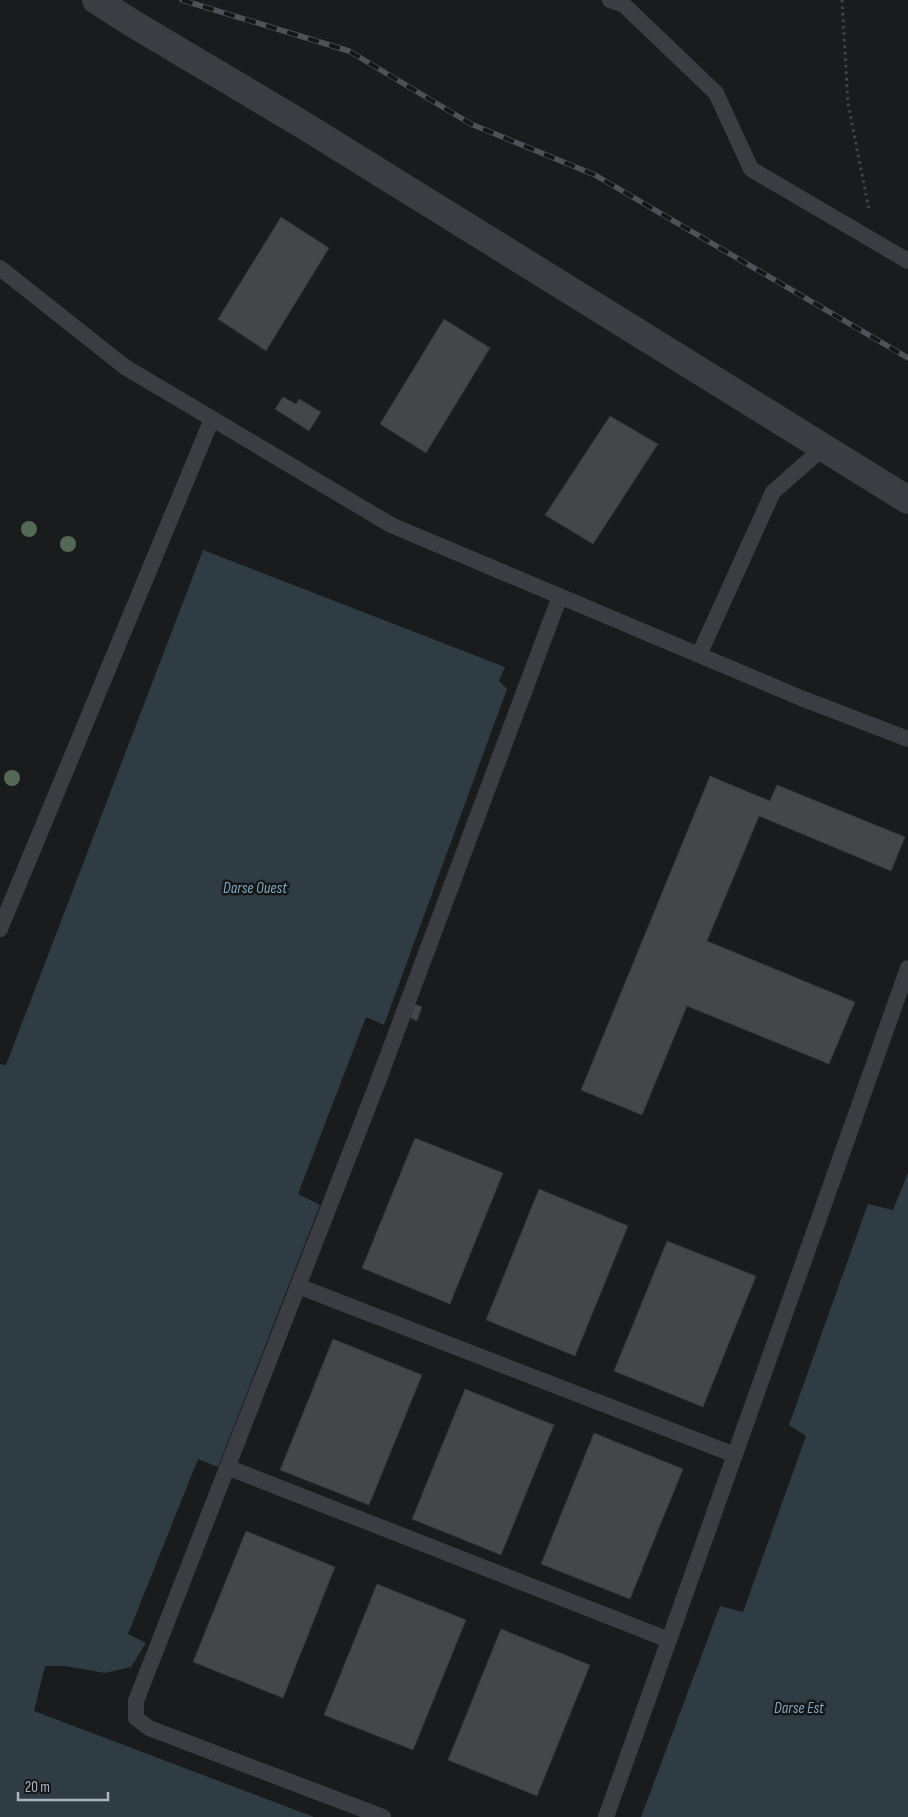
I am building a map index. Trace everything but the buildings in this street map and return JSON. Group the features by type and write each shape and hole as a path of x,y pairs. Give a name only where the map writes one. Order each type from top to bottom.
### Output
{"street":[{"path":"96,0 300,122 908,500"}],"lane":[{"path":"610,0 624,5 716,93 751,169 908,261"},
{"path":"0,268 125,367 391,525 801,698 908,739"},
{"path":"0,929 212,419"},
{"path":"699,655 773,492 823,448"},
{"path":"383,1817 149,1728 136,1718 136,1701 378,1084 560,596"},
{"path":"606,1817 908,968"},
{"path":"298,1286 735,1454"},
{"path":"227,1467 669,1640"}],"path":[{"path":"842,0 848,103 875,242"}],"water":[{"name":"Darse Ouest","path":"203,550 505,667 499,681 507,689 384,1025 366,1017 298,1194 320,1205 218,1467 198,1459 128,1634 146,1643 131,1667 105,1673 65,1666 45,1666 34,1711 314,1817 0,1817 0,1064 6,1065"},
{"name":"Darse Est","path":"908,1173 908,1817 641,1817 720,1606 743,1612 806,1436 789,1425 868,1204 893,1210"}],"railway":[{"path":"182,0 349,51 471,124 595,175 908,358"}]}
